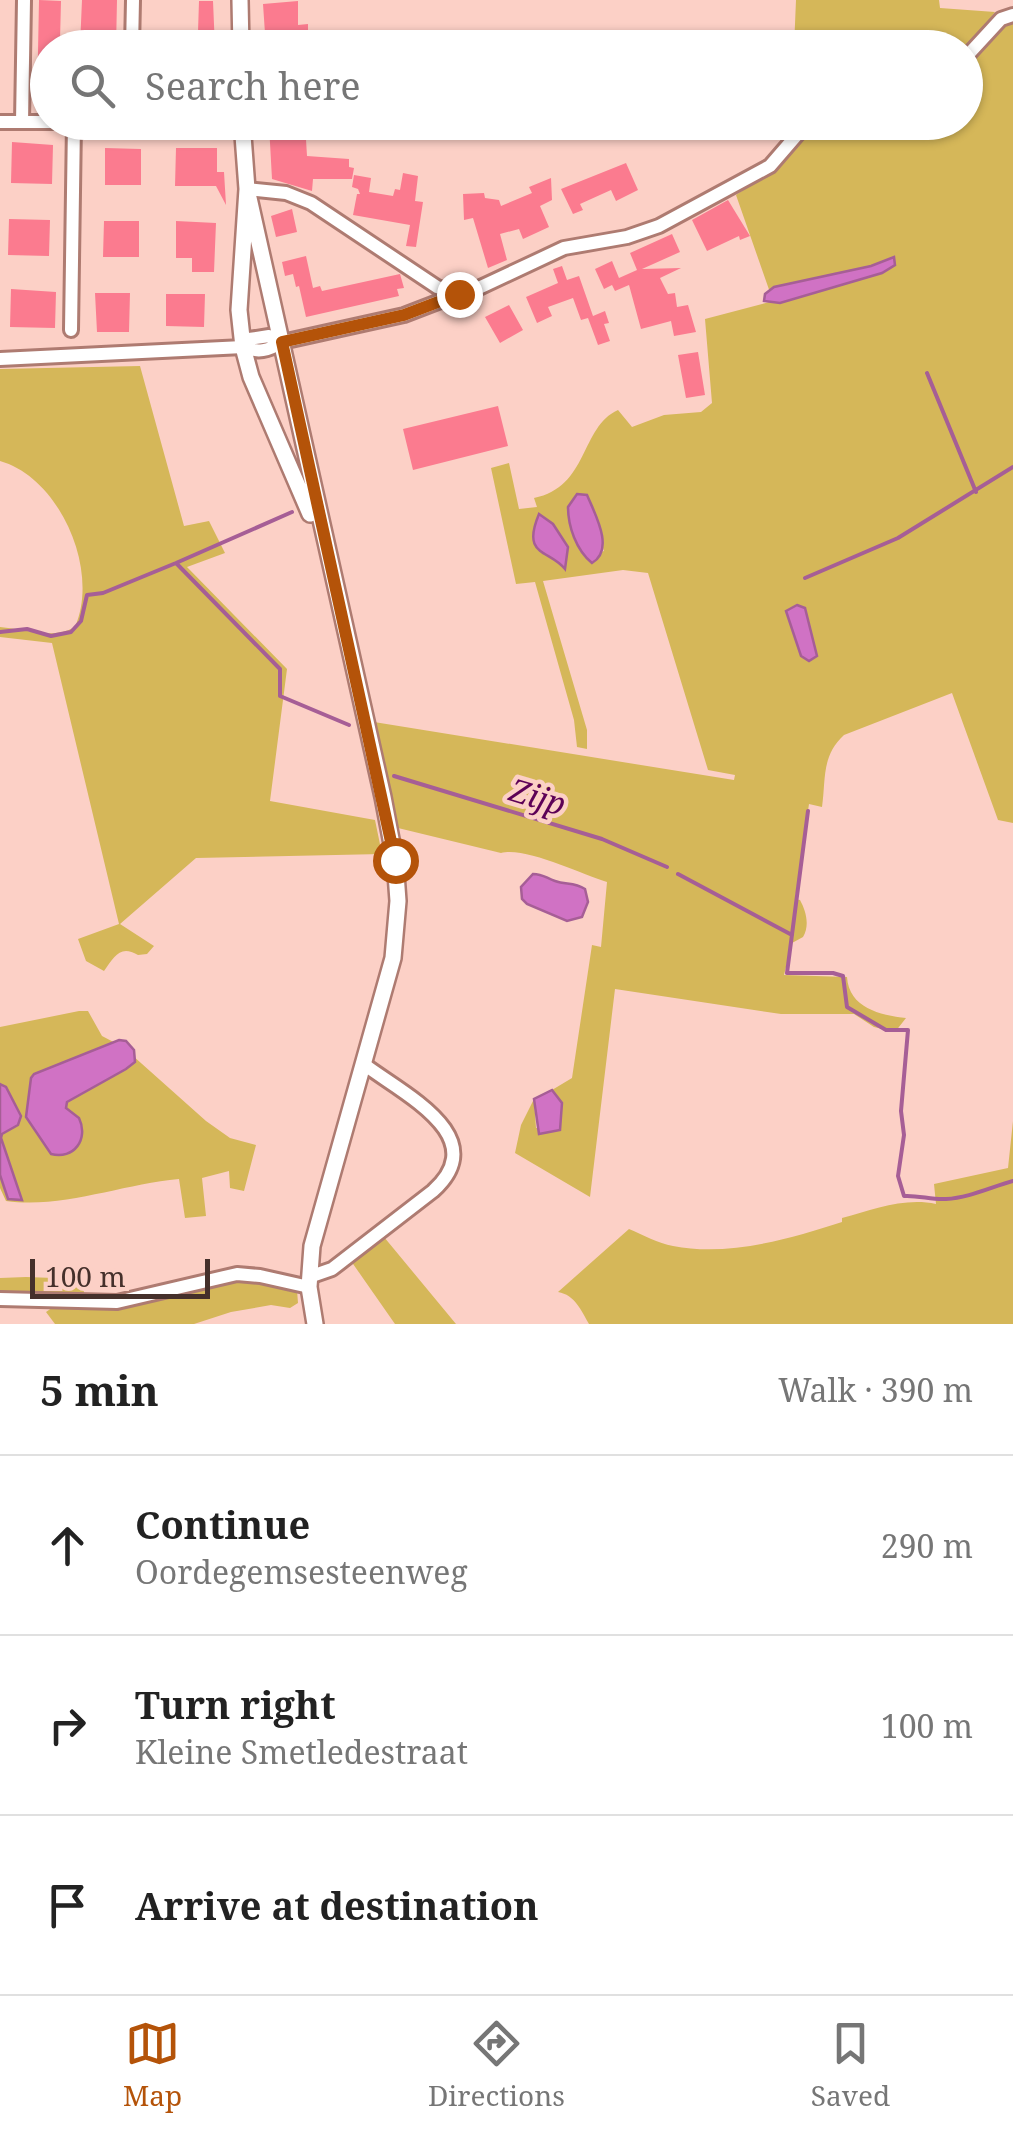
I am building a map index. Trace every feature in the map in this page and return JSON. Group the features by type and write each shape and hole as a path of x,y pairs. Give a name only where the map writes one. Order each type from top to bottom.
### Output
{"street":[{"path":"22,122 24,0"},
{"path":"132,30 133,0"},
{"path":"240,0 241,30"},
{"path":"983,38 1001,19 1013,15"},
{"path":"0,122 30,122"},
{"path":"71,330 74,140"},
{"path":"243,140 247,189 238,310 243,347 251,377 330,564"},
{"path":"0,359 243,347 254,351 404,315 477,290 564,248 628,237 659,226 770,166 792,140"},
{"path":"247,189 286,193 311,203 436,287 459,294"},
{"path":"247,189 383,797 398,901 394,958 312,1246 309,1282 314,1324"},
{"path":"0,1300 117,1302 237,1274 309,1282 332,1268 433,1192 446,1179 455,1158 450,1134 440,1122 365,1065"}],"shaded area":[{"path":"796,0 939,0 940,8 995,12 981,30 795,30"},
{"path":"1013,22 1013,823 998,820 952,693 844,735 828,760 822,807 809,804 795,899 800,900 804,909 806,928 803,937 792,943 784,975 847,977 853,996 860,1003 876,1012 906,1018 895,1032 874,1027 854,1014 781,1014 615,989 590,1197 515,1153 521,1125 534,1099 536,1128 560,1129 562,1103 552,1090 572,1078 592,945 601,947 607,882 524,853 501,853 398,828 374,722 734,780 735,775 708,770 648,573 623,570 543,581 587,730 587,749 577,747 574,720 535,582 516,584 491,468 509,463 519,509 537,507 534,498 565,482 597,429 618,410 632,427 664,415 701,412 712,403 705,319 773,301 736,195 782,163 798,140 983,140 983,45 1001,26","holes":["587,495 604,551 585,557 571,527"]},
{"path":"894,257 895,265 882,273 780,303 764,301 765,294 774,287 871,266"},
{"path":"140,366 184,526 209,521 225,553 187,567 287,669 270,801 375,820 382,854 196,858 120,924 154,946 147,954 122,952 104,971 86,961 78,939 119,924 52,643 0,637 0,627 48,633 75,627 82,579 78,554 57,506 41,486 0,461 0,369"},
{"path":"577,494 587,495 601,531 602,550 592,563 577,545 570,522 568,507"},
{"path":"539,514 553,524 568,547 565,569 535,545 534,528"},
{"path":"797,605 805,608 817,656 809,661 801,656 786,611"},
{"path":"533,874 585,889 588,902 582,917 567,921 527,904 522,899 521,887"},
{"path":"88,1011 102,1036 123,1047 206,1121 230,1138 256,1145 244,1191 230,1188 229,1171 202,1178 206,1216 185,1218 179,1179 49,1202 6,1201 0,1188 0,1027"},
{"path":"119,1040 126,1041 134,1050 135,1062 67,1102 66,1108 79,1118 82,1126 81,1140 73,1151 51,1154 26,1117 31,1078"},
{"path":"0,1084 6,1087 21,1116 18,1125 1,1138 22,1200 8,1199 0,1175"},
{"path":"552,1090 562,1103 560,1130 539,1134 534,1099"},
{"path":"1013,1121 1013,1324 589,1324 573,1300 558,1292 629,1229 673,1246 737,1248 801,1234 889,1205 936,1204 934,1184 1008,1168"},
{"path":"384,1237 456,1324 395,1324 351,1261"},
{"path":"0,1278 83,1279 84,1294 0,1292"},
{"path":"260,1279 297,1290 298,1303 290,1308 271,1305 231,1312 194,1324 55,1324 46,1312 59,1303 99,1309 218,1281"}],"building":[{"path":"39,0 61,1 60,30 38,30"},
{"path":"82,0 117,0 116,30 81,30"},
{"path":"199,1 213,1 214,30 198,30"},
{"path":"298,1 298,25 308,24 308,30 265,30 263,4"},
{"path":"270,140 306,140 307,156 349,159 349,167 354,168 352,179 313,179 312,191 272,179"},
{"path":"12,142 53,145 52,184 11,183"},
{"path":"105,148 141,149 141,185 105,185"},
{"path":"176,148 217,148 217,172 224,172 226,205 216,186 175,186"},
{"path":"626,163 638,190 616,201 611,190 580,204 583,210 573,214 561,189"},
{"path":"403,173 418,176 415,201 423,202 416,247 406,246 410,225 353,215 360,194 352,187 354,175 371,178 369,192 393,196 395,189 400,190"},
{"path":"551,178 552,200 540,206 549,227 523,239 519,229 500,234 507,260 488,268 473,218 464,220 463,194 484,193 485,198 499,200 501,206 532,193 529,187"},
{"path":"728,200 750,236 740,240 739,236 707,251 692,220"},
{"path":"292,209 297,232 276,237 271,216"},
{"path":"9,219 50,220 49,256 8,255"},
{"path":"104,221 139,221 139,257 103,257"},
{"path":"176,221 216,223 214,272 192,272 192,258 176,258"},
{"path":"672,234 680,252 642,269 681,268 660,278 668,294 675,293 677,307 688,305 696,332 674,336 671,321 641,329 629,285 615,291 612,285 604,289 595,269 612,261 619,278 637,270 630,253"},
{"path":"306,256 313,288 320,286 322,291 400,274 404,288 397,289 399,296 306,317 299,286 296,287 293,274 285,276 282,262"},
{"path":"562,266 567,280 579,276 593,316 605,311 609,323 604,324 610,341 598,345 588,318 581,320 573,298 548,307 552,316 537,323 526,297 558,283 553,269"},
{"path":"11,289 56,292 55,328 10,327"},
{"path":"95,293 130,293 129,332 97,332"},
{"path":"166,294 205,294 204,327 166,326"},
{"path":"509,305 523,330 500,343 485,317"},
{"path":"698,352 705,395 686,398 678,355"},
{"path":"498,406 508,446 413,470 403,429"}],"waterway":[{"path":"927,373 976,492"},
{"path":"805,578 898,538 1013,467"},
{"name":"Zijp","path":"0,632 27,629 51,636 71,632 81,621 87,595 103,593 292,512"},
{"name":"Zijp","path":"176,563 280,669 280,696 349,725"},
{"name":"Zijp","path":"394,776 602,839 667,867"},
{"path":"808,811 787,973 843,976 847,1007 886,1030 908,1030 901,1111 904,1135 898,1176 904,1196 955,1198 1013,1181"},
{"name":"Zijp","path":"678,874 792,935"}],"route":[{"path":"395,860 282,342 404,315 459,294"}]}
